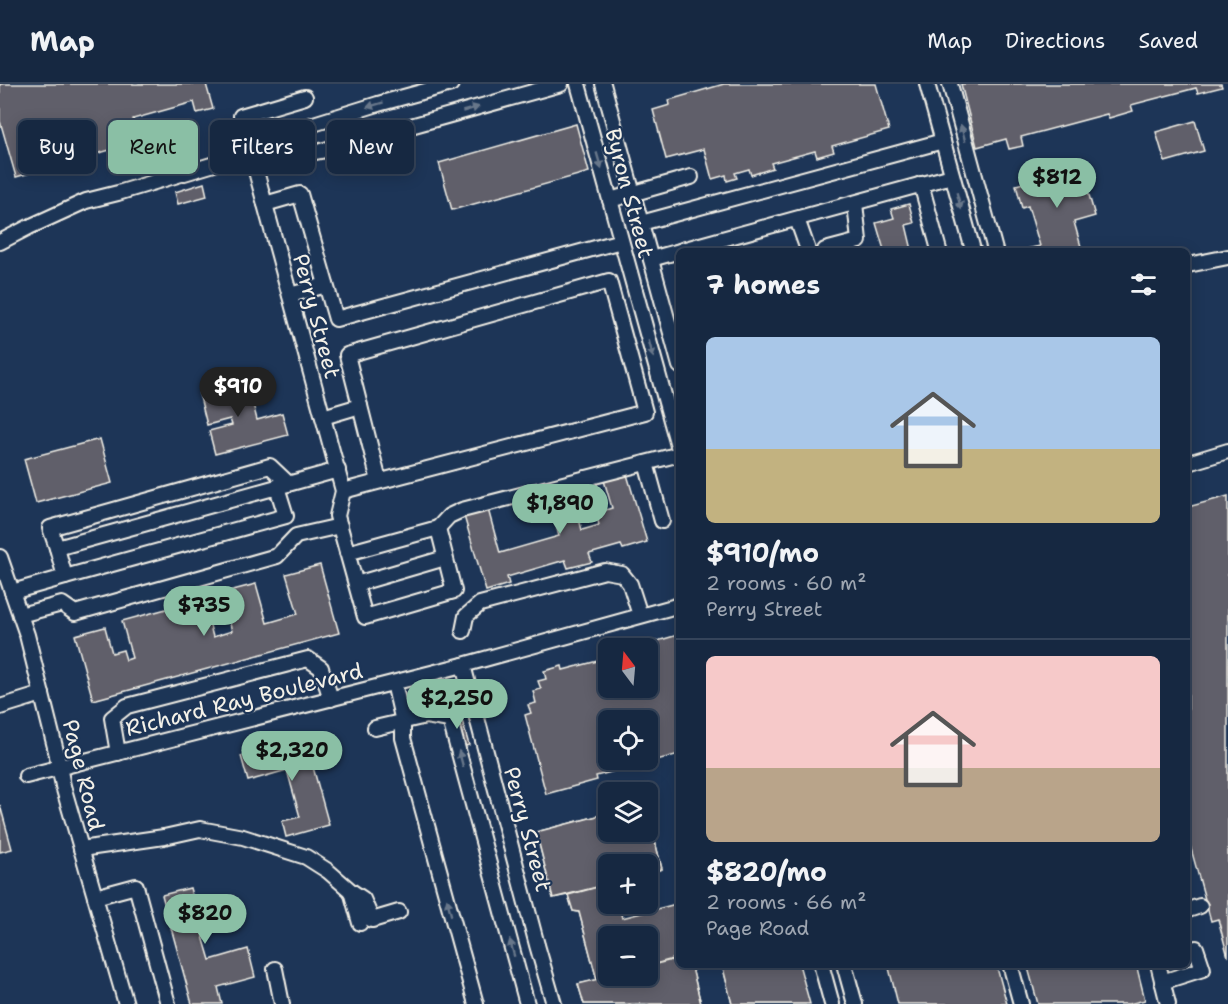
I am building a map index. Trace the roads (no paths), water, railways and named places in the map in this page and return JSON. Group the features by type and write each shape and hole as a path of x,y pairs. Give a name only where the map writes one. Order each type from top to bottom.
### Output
{"street":[{"path":"315,124 451,84"},
{"path":"315,152 561,84"},
{"name":"Byron Street","path":"578,84 676,439"},
{"name":"Byron Street","path":"603,84 676,354"},
{"path":"927,84 973,248"},
{"path":"950,84 994,248"},
{"name":"Perry Street","path":"242,120 241,116 305,97"},
{"path":"641,223 943,141"},
{"path":"0,242 86,201 210,165"},
{"name":"Perry Street","path":"257,174 343,490"},
{"path":"692,248 952,176"},
{"path":"610,200 691,177"},
{"path":"921,184 938,248"},
{"path":"265,204 300,194 336,319 621,241"},
{"path":"833,248 859,241 855,203"},
{"path":"797,219 807,248"},
{"path":"651,259 676,252"},
{"path":"1190,265 1228,257"},
{"path":"379,481 347,355 609,281 645,412 379,481 343,490 337,516 365,617 454,591 438,528"},
{"path":"290,295 326,285"},
{"path":"657,372 676,366"},
{"path":"323,417 360,406"},
{"path":"1190,462 1228,451"},
{"path":"348,553 438,528 449,516 462,510 676,454"},
{"path":"646,463 662,521"},
{"path":"12,592 286,516 283,485 270,466 50,528 65,577"},
{"path":"57,548 338,470"},
{"path":"586,478 596,509"},
{"path":"20,615 62,603 75,613 277,556 296,536 340,526"},
{"name":"Page Road","path":"0,557 27,635 63,786 126,1004"},
{"path":"356,584 446,558"},
{"path":"463,631 466,616 480,604 605,571 622,574 630,584 640,615"},
{"name":"Richard Ray Boulevard","path":"26,776 463,665 676,605"},
{"path":"118,753 112,718 127,706 308,659 321,668 331,699"},
{"name":"Perry Street","path":"463,665 554,1004"},
{"path":"394,683 403,722 403,738 476,1004"},
{"path":"0,708 42,694"},
{"path":"375,729 426,716 450,720 527,1004"},
{"path":"81,849 201,830 243,837 306,857 327,871 363,899 366,921 399,912"},
{"path":"95,897 136,886 168,1004"},
{"path":"1162,982 1203,969 1196,948 1190,950"},
{"path":"822,968 832,1004"},
{"path":"845,968 855,1004"},
{"path":"1011,968 1021,1004"},
{"path":"1159,968 1168,1004"},
{"path":"275,969 282,1004"}]}
